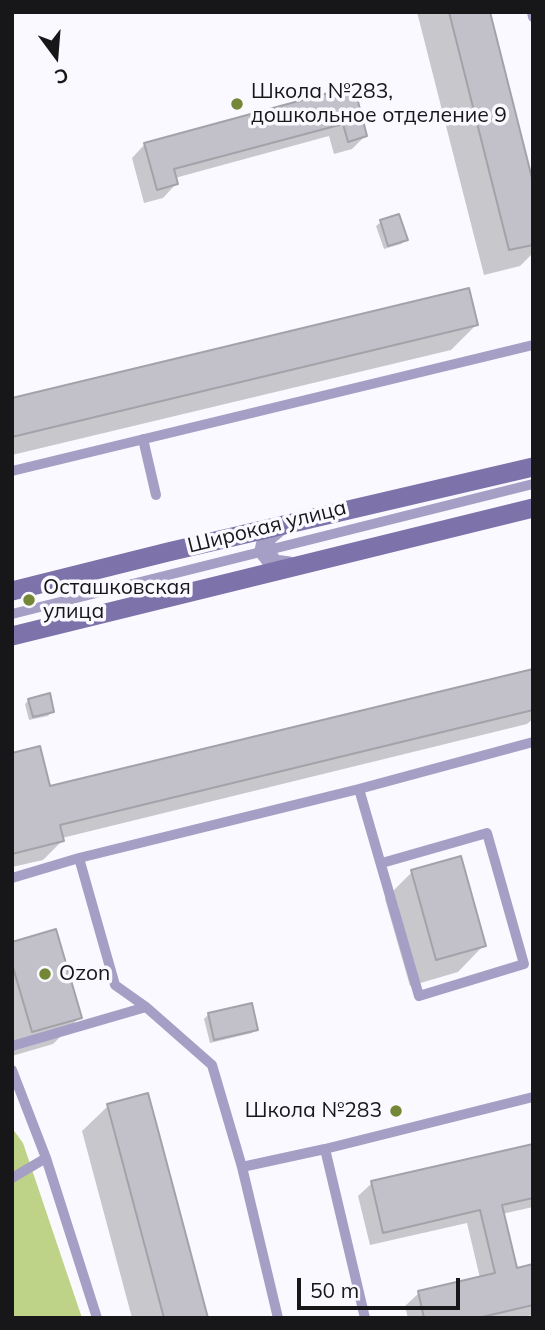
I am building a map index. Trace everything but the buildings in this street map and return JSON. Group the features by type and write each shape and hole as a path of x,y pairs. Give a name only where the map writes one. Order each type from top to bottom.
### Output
{"main road":[{"name":"Широкая улица","path":"12,591 533,467"},
{"name":"Широкая улица","path":"12,636 533,508"}],"street":[{"path":"279,527 267,537 264,551 274,564 289,566"}],"lane":[{"path":"12,471 533,345"},
{"path":"143,439 156,495"},
{"name":"Широкая улица","path":"12,614 533,484"},
{"path":"12,878 79,858 359,789 533,742"},
{"path":"359,789 419,996 524,964 487,833 382,863"},
{"path":"79,858 115,985 146,1007 212,1065 242,1167 278,1318"},
{"path":"12,1045 146,1007"},
{"path":"12,1070 46,1158 97,1318"},
{"path":"242,1167 533,1097"},
{"path":"325,1149 365,1318"},
{"path":"12,1178 46,1158"}],"green space":[{"path":"12,1128 23,1143 82,1318 12,1318"}],"place":[{"name":"Школа №283, дошкольное отделение 9","path":"237,104"},
{"name":"Осташковская улица","path":"29,600"},
{"name":"Ozon","path":"45,974"},
{"name":"Школа №283","path":"396,1111"}]}
